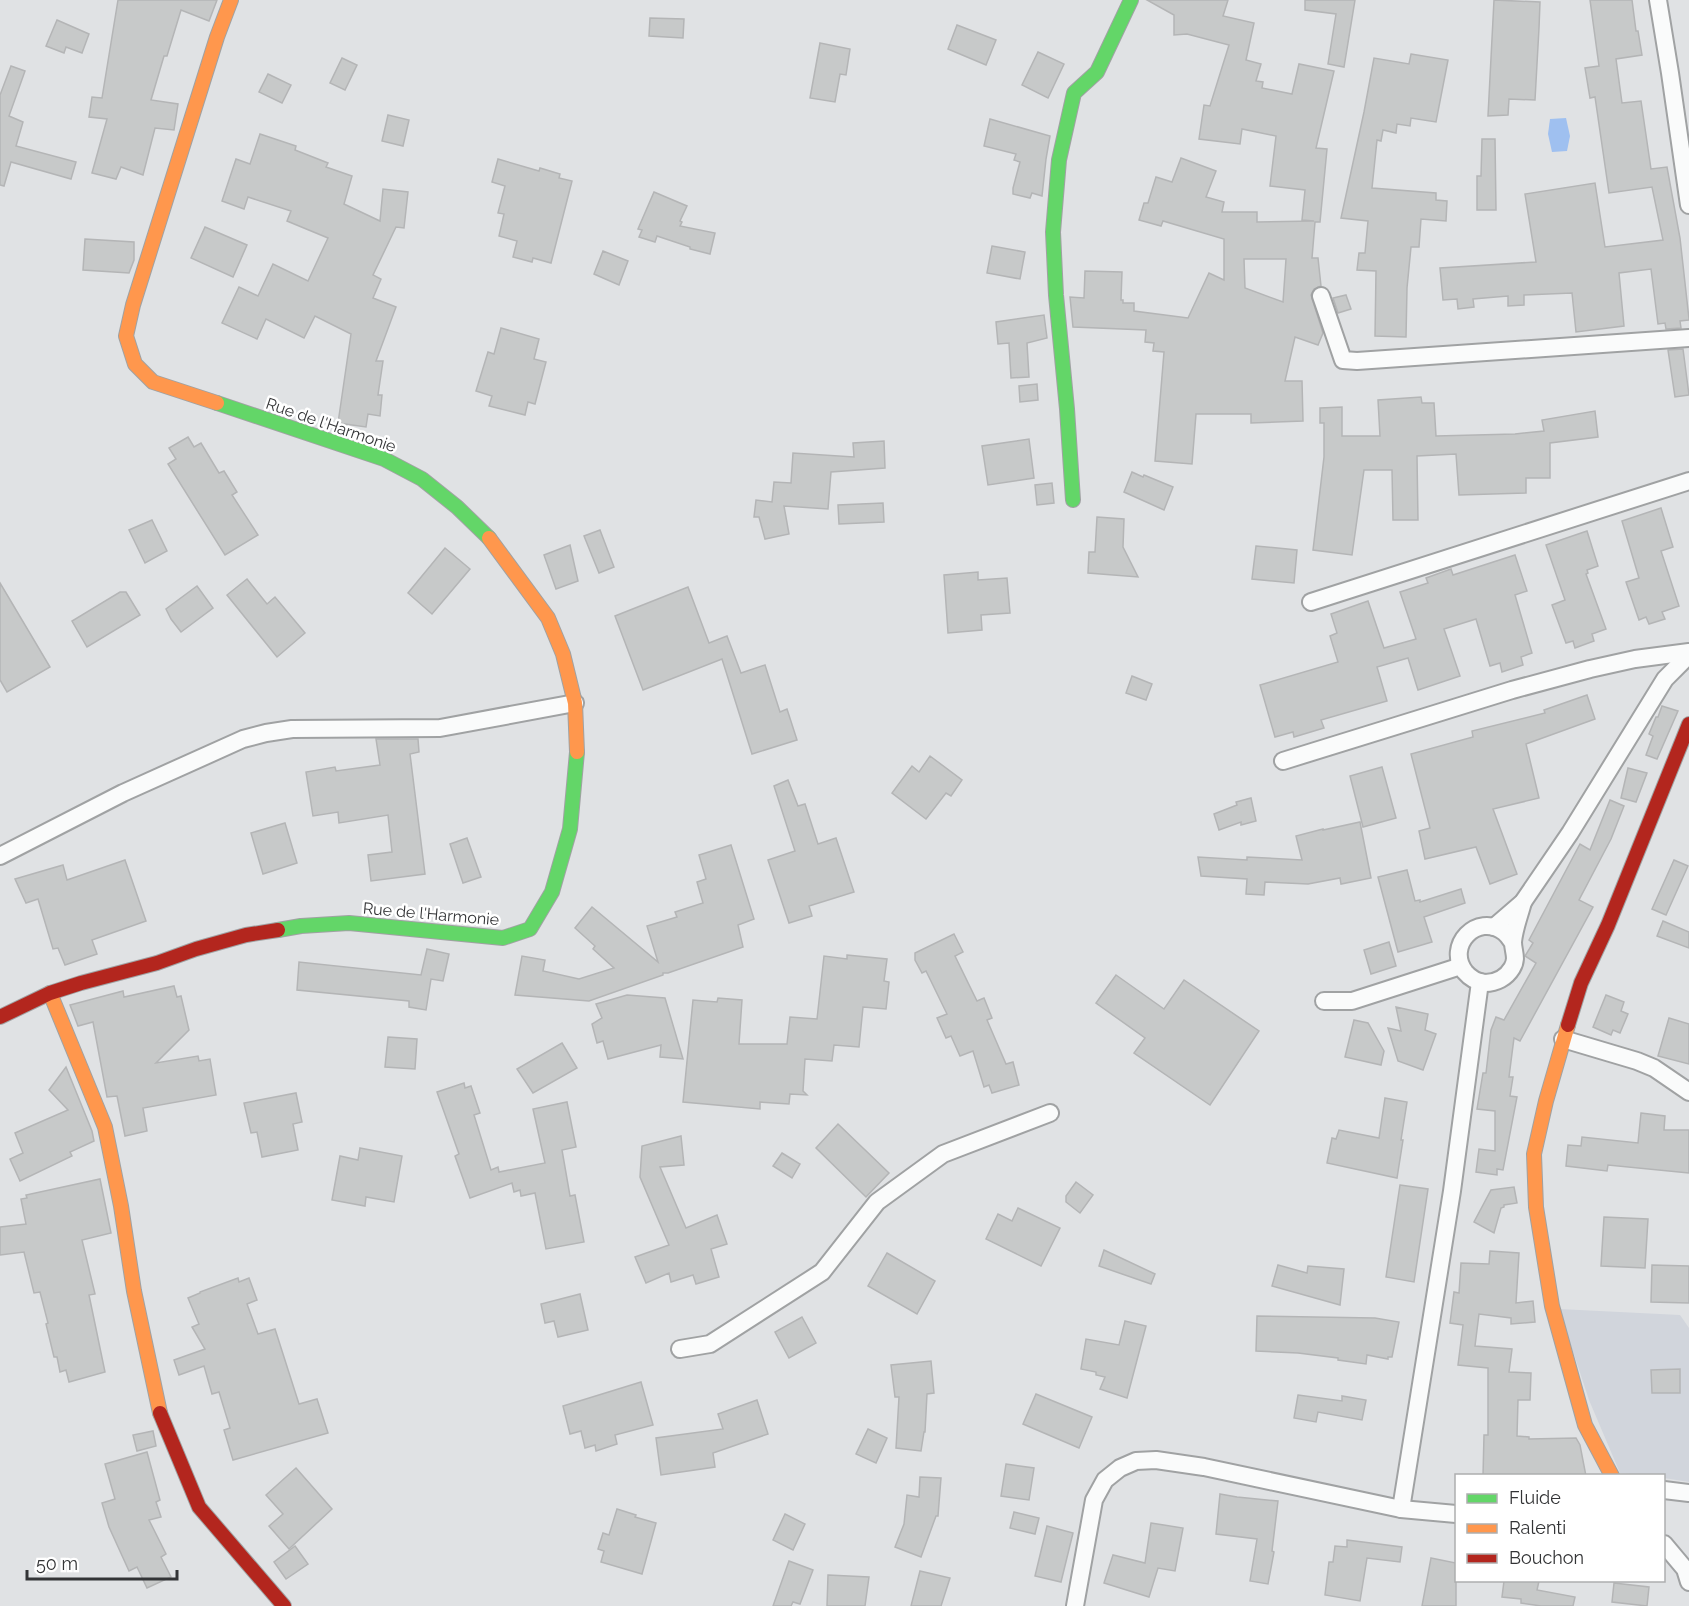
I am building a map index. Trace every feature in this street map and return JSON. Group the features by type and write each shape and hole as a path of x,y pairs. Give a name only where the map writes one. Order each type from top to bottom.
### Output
{"street":[{"name":"Rue de l'Harmonie","path":"0,1017 50,993 246,935 301,926 349,923 503,938 531,929 552,892 570,829 578,746 575,703 562,654 548,618 487,536 457,507 422,479 384,459 153,382 135,364 126,336 133,305 231,0"},
{"path":"1073,500 1053,232 1059,160 1074,93 1096,72 1131,0"},
{"path":"1658,0 1671,73 1689,205"},
{"path":"1321,296 1343,360 1357,361 1689,338"},
{"path":"1311,602 1689,481"},
{"path":"1283,761 1512,690 1590,669 1635,659 1689,653"},
{"path":"1494,927 1523,902 1665,679 1689,653"},
{"path":"0,856 123,793 243,739 292,729 440,728 575,703"},
{"path":"1611,1474 1585,1425 1552,1306 1536,1207 1534,1154 1563,1039 1581,984 1640,849 1689,724"},
{"path":"1513,943 1523,902"},
{"path":"1481,926 1494,927 1505,933 1513,943 1516,955 1512,968 1504,977 1492,983 1480,982 1469,977 1461,966 1458,954 1462,942 1470,932 1481,926"},
{"path":"1324,1001 1352,1001 1461,966"},
{"path":"1401,1509 1452,1191 1480,982"},
{"path":"50,993 105,1127 121,1206 134,1291 159,1411 199,1507 284,1606"},
{"path":"1563,1039 1654,1068 1689,1092"},
{"path":"680,1349 710,1344 822,1272 878,1202 943,1154 1050,1113"},
{"path":"1076,1606 1094,1500 1105,1480 1120,1468 1136,1461 1156,1460 1204,1467 1401,1509 1455,1514"},
{"path":"1665,1490 1689,1493"},
{"path":"1665,1545 1685,1569 1689,1582"}],"shaded area":[{"path":"1559,1309 1680,1315 1689,1328 1689,1482 1665,1478 1665,1474 1620,1473 1589,1400"}],"water":[{"path":"1566,118 1570,136 1567,151 1552,152 1548,134 1550,119"}],"building":[{"path":"118,0 217,0 209,21 181,10 151,100 178,104 174,130 155,128 143,175 121,167 116,179 92,173 107,119 89,117 92,97 102,98"},
{"path":"1147,0 1228,0 1223,16 1254,23 1246,60 1261,64 1256,81 1263,82 1262,88 1292,94 1299,64 1334,71 1316,148 1327,149 1320,222 1315,222 1312,258 1318,258 1321,286 1314,289 1311,295 1323,333 1318,345 1295,337 1285,381 1302,381 1303,421 1251,423 1251,414 1196,414 1192,464 1155,461 1164,352 1153,351 1154,343 1145,342 1146,330 1073,327 1070,297 1084,298 1085,271 1122,272 1121,300 1123,303 1134,303 1134,311 1188,318 1209,273 1224,280 1224,239 1163,221 1161,226 1139,220 1144,203 1148,203 1156,177 1172,182 1181,158 1216,171 1206,197 1224,202 1222,212 1257,212 1257,222 1314,221 1302,220 1305,190 1270,186 1276,136 1242,129 1240,144 1199,139 1204,105 1210,106 1229,45 1187,34 1174,35 1174,15","holes":["1244,259 1286,259 1283,302 1245,288"]},
{"path":"1305,0 1355,0 1344,67 1328,64 1336,14 1305,10"},
{"path":"1494,0 1540,2 1539,28 1535,100 1509,99 1508,115 1488,116"},
{"path":"1590,0 1632,0 1642,55 1616,59 1622,103 1641,101 1651,169 1667,167 1680,238 1689,319 1680,321 1681,328 1666,329 1665,323 1658,324 1651,269 1619,273 1624,326 1576,332 1572,293 1524,295 1524,305 1508,306 1508,296 1473,299 1474,307 1458,309 1457,299 1443,300 1440,268 1536,262 1525,194 1595,183 1605,247 1663,240 1652,187 1609,193 1595,97 1590,98 1585,68 1599,66"},
{"path":"650,18 684,19 683,38 649,36"},
{"path":"57,20 89,34 82,53 66,47 64,53 46,46"},
{"path":"957,25 996,40 986,65 948,49"},
{"path":"820,43 850,49 846,75 840,74 835,102 810,98"},
{"path":"1038,52 1064,64 1048,98 1022,85"},
{"path":"1411,54 1448,60 1436,122 1411,118 1410,126 1397,124 1396,133 1383,130 1381,141 1377,140 1372,188 1436,193 1436,200 1447,201 1446,221 1421,219 1419,247 1411,247 1406,337 1375,336 1376,271 1357,270 1359,253 1365,253 1368,221 1341,218 1374,58 1409,64"},
{"path":"342,58 357,65 345,90 330,83"},
{"path":"11,66 25,71 9,116 23,122 16,146 76,162 71,179 11,162 4,186 0,185 0,95"},
{"path":"268,74 291,85 282,103 259,92"},
{"path":"388,115 409,120 403,146 382,141"},
{"path":"990,119 1050,136 1042,196 1032,193 1030,198 1013,194 1020,162 1014,160 1016,154 984,146"},
{"path":"260,134 296,146 295,150 328,163 326,167 352,176 344,204 380,221 383,189 408,192 404,228 396,227 373,275 381,279 373,298 396,307 376,361 383,361 378,395 382,395 380,416 368,414 366,427 338,423 351,334 315,316 304,338 266,319 257,339 222,323 239,287 258,296 273,264 308,281 328,238 287,221 291,211 248,197 244,209 222,201 236,159 250,164"},
{"path":"1482,139 1495,139 1496,210 1477,210 1477,176 1481,176"},
{"path":"498,159 539,171 540,168 560,174 559,178 572,181 551,263 533,258 532,262 513,257 517,241 499,236 504,214 498,213 505,186 492,182"},
{"path":"654,192 687,206 680,226 715,233 710,254 657,236 655,242 639,237 642,230 638,229"},
{"path":"205,227 247,245 233,277 191,258"},
{"path":"85,239 134,242 134,260 129,273 83,270"},
{"path":"992,246 1025,252 1020,279 987,273"},
{"path":"603,251 628,261 619,285 594,274"},
{"path":"1346,295 1351,309 1338,313 1333,298"},
{"path":"1044,315 1047,338 1027,343 1029,377 1011,378 1009,343 998,344 996,322"},
{"path":"501,328 539,339 534,359 546,362 535,404 528,402 525,415 489,406 492,396 476,391 488,352 494,354"},
{"path":"1683,349 1689,395 1675,397 1668,350"},
{"path":"1037,384 1038,400 1020,402 1019,386"},
{"path":"1421,397 1422,403 1434,403 1436,436 1544,431 1542,420 1595,411 1598,437 1550,443 1550,478 1526,478 1526,493 1459,495 1456,454 1417,456 1418,520 1393,520 1392,470 1364,470 1352,555 1313,550 1324,457 1324,423 1320,423 1320,408 1342,407 1342,436 1380,436 1378,400"},
{"path":"188,437 194,447 201,443 219,473 224,471 237,492 232,495 258,535 225,555 168,464 176,459 169,448"},
{"path":"1029,439 1034,478 988,485 982,446"},
{"path":"884,441 885,468 831,472 828,509 784,506 789,534 765,539 759,517 754,517 756,500 772,502 774,482 791,483 793,453 854,457 853,443"},
{"path":"1132,472 1173,487 1164,510 1124,492"},
{"path":"1052,483 1054,503 1037,505 1035,485"},
{"path":"883,503 884,522 839,524 838,505"},
{"path":"1661,508 1673,547 1661,551 1679,606 1662,612 1665,619 1649,624 1646,617 1639,620 1626,582 1639,578 1622,521"},
{"path":"1097,517 1124,519 1123,547 1138,577 1088,573 1089,552 1095,552"},
{"path":"152,520 167,551 145,563 129,530"},
{"path":"600,530 614,567 599,573 584,536"},
{"path":"1587,531 1598,566 1587,570 1586,574 1606,629 1592,634 1594,641 1575,648 1573,641 1566,643 1552,605 1565,600 1546,545"},
{"path":"570,545 578,581 556,589 544,555"},
{"path":"1256,546 1297,550 1294,583 1252,579"},
{"path":"445,548 470,569 432,614 408,593"},
{"path":"1515,555 1527,591 1515,595 1532,653 1521,657 1523,665 1502,672 1500,663 1490,666 1476,619 1444,629 1460,676 1418,690 1408,658 1377,667 1387,701 1321,720 1324,728 1294,737 1293,732 1275,737 1260,685 1338,662 1330,636 1337,633 1331,614 1368,601 1384,648 1416,639 1400,592 1428,583 1426,578 1451,569 1453,575"},
{"path":"978,572 978,580 1007,578 1010,613 981,615 982,630 948,633 944,575"},
{"path":"247,579 267,604 275,597 305,633 277,657 227,595"},
{"path":"0,583 50,667 7,692 0,680"},
{"path":"197,586 213,608 181,632 166,609"},
{"path":"688,587 709,643 727,636 741,673 765,665 780,712 787,709 797,740 752,754 722,659 643,690 615,616"},
{"path":"120,592 126,592 140,615 87,647 72,621"},
{"path":"1132,676 1152,684 1146,700 1126,693"},
{"path":"1587,695 1595,719 1526,744 1539,798 1493,809 1517,874 1490,884 1476,847 1425,859 1419,831 1430,828 1411,754 1473,737 1472,731 1545,713 1544,710"},
{"path":"1662,706 1678,711 1657,759 1646,755 1653,736 1649,734"},
{"path":"376,739 418,739 419,752 410,754 425,874 371,881 368,855 392,852 388,815 339,823 338,812 313,816 306,772 335,767 336,771 380,765"},
{"path":"930,756 962,780 951,796 946,793 926,819 892,793 912,766 919,772"},
{"path":"1382,767 1396,818 1363,827 1350,776"},
{"path":"1628,768 1647,773 1636,802 1621,798"},
{"path":"788,780 798,806 805,804 818,844 836,838 854,892 809,906 812,916 789,923 768,860 795,851 774,786"},
{"path":"1251,798 1256,821 1241,825 1241,822 1219,830 1214,814 1237,805 1236,802"},
{"path":"1610,800 1624,806 1611,839 1579,900 1593,907 1520,1041 1514,1038 1509,1077 1513,1077 1510,1096 1517,1097 1503,1170 1497,1169 1497,1175 1476,1172 1479,1149 1495,1151 1495,1111 1477,1109 1483,1073 1486,1073 1491,1030 1496,1017 1504,1020 1536,963 1525,956 1533,943 1529,940 1580,844 1590,850"},
{"path":"1360,822 1371,878 1341,884 1340,878 1308,884 1265,882 1264,895 1246,894 1247,879 1201,876 1198,857 1302,860 1296,836"},
{"path":"285,823 297,863 263,874 251,833"},
{"path":"467,838 481,877 463,883 450,844"},
{"path":"731,845 754,919 738,925 743,947 663,973 663,975 589,1001 515,995 522,956 545,960 543,971 579,979 614,968 575,928 592,907 658,962 647,926 677,917 675,912 703,903 697,882 706,879 699,855"},
{"path":"125,860 146,921 92,940 97,954 65,965 58,948 53,949 38,899 26,903 15,879 63,865 67,880"},
{"path":"1674,860 1688,866 1666,915 1652,909"},
{"path":"1407,870 1415,901 1420,900 1420,902 1461,889 1465,903 1424,917 1432,942 1398,952 1378,877"},
{"path":"1663,921 1689,932 1689,948 1657,936"},
{"path":"954,934 963,952 955,956 977,1001 984,998 992,1018 987,1020 1006,1064 1013,1062 1019,1085 992,1093 989,1085 984,1087 973,1051 960,1056 951,1036 946,1038 937,1018 947,1014 926,971 922,973 915,960 915,953"},
{"path":"1389,942 1396,966 1371,974 1364,950"},
{"path":"427,949 449,954 443,981 431,979 426,1010 409,1007 409,1001 297,990 299,962 421,975"},
{"path":"847,955 887,959 884,981 889,982 886,1009 863,1007 859,1047 834,1045 832,1061 805,1059 803,1091 807,1095 790,1094 789,1104 760,1102 760,1109 683,1102 693,1000 717,1002 718,998 742,1000 739,1044 787,1044 790,1017 817,1019 824,956 847,959"},
{"path":"1116,975 1164,1009 1184,980 1259,1031 1210,1105 1134,1053 1145,1038 1096,1003"},
{"path":"174,986 177,997 181,996 189,1030 156,1063 198,1056 199,1061 210,1059 216,1095 143,1108 147,1131 125,1136 117,1096 107,1097 93,1022 78,1026 70,1005 123,991 124,997"},
{"path":"627,995 665,998 683,1059 660,1057 661,1045 608,1059 603,1041 597,1043 592,1024 602,1018 596,1004"},
{"path":"1606,995 1624,1002 1621,1011 1628,1014 1620,1033 1613,1030 1611,1035 1593,1027"},
{"path":"1396,1007 1428,1014 1425,1030 1436,1034 1423,1070 1398,1061 1388,1028 1401,1031"},
{"path":"1669,1018 1689,1024 1689,1064 1658,1056"},
{"path":"1354,1020 1368,1023 1384,1051 1381,1065 1345,1057"},
{"path":"388,1037 417,1039 415,1069 385,1067"},
{"path":"562,1043 577,1068 533,1093 517,1069"},
{"path":"66,1067 94,1141 70,1152 72,1156 20,1181 10,1159 23,1153 15,1133 68,1110 49,1090"},
{"path":"464,1083 465,1088 471,1086 480,1113 474,1115 491,1170 498,1167 499,1172 545,1163 533,1109 567,1102 576,1147 562,1150 570,1196 575,1195 584,1242 546,1249 535,1193 521,1196 520,1190 514,1192 512,1183 470,1198 455,1156 459,1154 437,1092"},
{"path":"296,1093 302,1122 293,1124 298,1150 262,1157 257,1132 251,1133 244,1103"},
{"path":"1385,1098 1407,1102 1397,1178 1327,1163 1332,1138 1336,1139 1339,1130 1379,1138"},
{"path":"1641,1113 1665,1116 1664,1130 1689,1130 1689,1173 1608,1165 1607,1171 1566,1166 1568,1145 1581,1146 1582,1137 1638,1143"},
{"path":"838,1124 889,1173 866,1197 816,1148"},
{"path":"681,1136 684,1165 660,1167 686,1228 717,1215 727,1244 711,1249 719,1277 696,1284 693,1275 671,1282 669,1273 646,1283 635,1257 669,1245 640,1177 642,1146"},
{"path":"360,1148 402,1156 394,1202 366,1197 365,1206 332,1200 340,1156 358,1160"},
{"path":"782,1153 800,1164 792,1178 773,1166"},
{"path":"100,1179 111,1233 82,1240 95,1294 89,1295 105,1372 69,1382 66,1370 60,1372 57,1357 54,1357 40,1292 34,1293 24,1252 0,1255 0,1227 26,1224 21,1199 27,1198 26,1195"},
{"path":"1076,1182 1093,1195 1080,1213 1066,1202 1066,1196"},
{"path":"1400,1185 1428,1189 1414,1282 1386,1277"},
{"path":"1514,1187 1517,1203 1504,1205 1501,1208 1494,1233 1474,1222 1491,1190"},
{"path":"1018,1208 1060,1228 1041,1266 986,1239 998,1214 1012,1221"},
{"path":"1604,1217 1648,1219 1645,1268 1601,1266"},
{"path":"1104,1250 1155,1274 1151,1284 1099,1266"},
{"path":"1490,1251 1519,1253 1516,1303 1533,1301 1535,1322 1511,1324 1511,1318 1479,1314 1475,1346 1512,1349 1509,1372 1531,1373 1530,1400 1518,1400 1517,1436 1529,1437 1529,1439 1576,1438 1580,1445 1586,1474 1483,1474 1484,1435 1488,1435 1488,1368 1458,1365 1463,1325 1450,1323 1454,1292 1459,1293 1461,1263 1489,1264"},
{"path":"887,1253 935,1281 917,1314 868,1286"},
{"path":"1278,1265 1307,1273 1308,1266 1344,1269 1340,1305 1272,1286"},
{"path":"1652,1265 1689,1266 1689,1303 1651,1302"},
{"path":"238,1278 239,1282 249,1278 257,1300 247,1304 258,1334 275,1329 299,1404 317,1399 328,1433 233,1460 224,1430 230,1428 219,1392 212,1394 204,1366 179,1375 174,1360 205,1349 192,1327 199,1324 188,1298"},
{"path":"580,1294 588,1330 558,1337 554,1321 545,1323 541,1304"},
{"path":"1257,1316 1375,1318 1399,1322 1392,1357 1388,1359 1367,1355 1366,1364 1298,1353 1256,1351"},
{"path":"802,1317 816,1343 789,1358 775,1332"},
{"path":"1125,1321 1146,1326 1127,1398 1100,1389 1105,1377 1096,1375 1096,1372 1081,1369 1086,1339 1119,1345"},
{"path":"931,1361 934,1393 927,1394 925,1432 921,1451 896,1448 899,1397 895,1397 891,1365"},
{"path":"1680,1369 1680,1393 1652,1393 1651,1370"},
{"path":"641,1382 653,1425 615,1435 617,1444 596,1451 595,1445 585,1448 581,1431 570,1434 563,1406"},
{"path":"1036,1394 1092,1417 1079,1448 1023,1424"},
{"path":"1298,1395 1342,1401 1342,1396 1366,1400 1362,1420 1318,1412 1316,1422 1294,1418"},
{"path":"757,1400 768,1434 713,1453 715,1467 661,1475 656,1438 723,1429 718,1414"},
{"path":"868,1429 887,1438 876,1463 856,1454"},
{"path":"153,1431 156,1446 137,1451 133,1435"},
{"path":"147,1452 160,1500 156,1502 161,1517 149,1520 166,1554 161,1557 171,1577 147,1588 137,1567 129,1571 109,1527 102,1503 115,1499 105,1464"},
{"path":"1006,1464 1034,1468 1029,1500 1001,1496"},
{"path":"296,1468 332,1509 289,1549 269,1526 283,1514 266,1495"},
{"path":"920,1477 941,1478 938,1516 936,1516 921,1557 895,1547 904,1524 907,1495 919,1497"},
{"path":"1220,1494 1278,1501 1272,1551 1274,1552 1268,1584 1250,1581 1257,1539 1216,1534"},
{"path":"617,1509 656,1523 642,1574 601,1562 604,1551 598,1549 603,1533 609,1535"},
{"path":"1014,1512 1039,1518 1035,1534 1010,1528"},
{"path":"785,1514 805,1524 793,1550 773,1540"},
{"path":"1151,1523 1183,1528 1175,1571 1158,1568 1149,1597 1104,1583 1113,1555 1145,1563"},
{"path":"1047,1526 1073,1533 1061,1582 1035,1576"},
{"path":"1347,1540 1402,1547 1400,1562 1367,1558 1360,1601 1325,1595 1329,1562 1333,1562 1335,1546 1347,1547"},
{"path":"295,1546 308,1564 286,1579 274,1562"},
{"path":"1431,1558 1455,1563 1456,1606 1422,1606"},
{"path":"789,1561 813,1570 800,1604 793,1602 791,1606 773,1606"},
{"path":"920,1571 950,1578 941,1606 911,1606"},
{"path":"828,1575 869,1577 865,1606 827,1606"},
{"path":"1504,1582 1539,1582 1537,1590 1575,1597 1573,1606 1541,1606 1521,1603 1521,1599 1502,1597"},
{"path":"1614,1583 1649,1587 1647,1606 1612,1602"}],"traffic: fast":[{"path":"1073,500 1053,232 1059,160 1074,93 1097,72 1131,0"},
{"path":"217,403 384,459 422,479 457,507 489,538"},
{"path":"278,930 349,923 503,938 530,929 552,892 570,829 577,752"}],"traffic: slow":[{"path":"217,403 153,382 135,364 126,336 133,305 217,37 231,0"},
{"path":"489,538 548,618 563,654 575,703 577,752"},
{"path":"50,993 105,1127 121,1206 134,1291 160,1413"},
{"path":"1568,1025 1546,1101 1534,1154 1536,1207 1552,1306 1585,1425 1611,1474"}],"traffic: jam":[{"path":"1568,1025 1581,983 1608,925 1689,724"},
{"path":"0,1017 50,993 81,983 157,963 246,935 278,930"},
{"path":"160,1413 199,1507 284,1606"}]}
